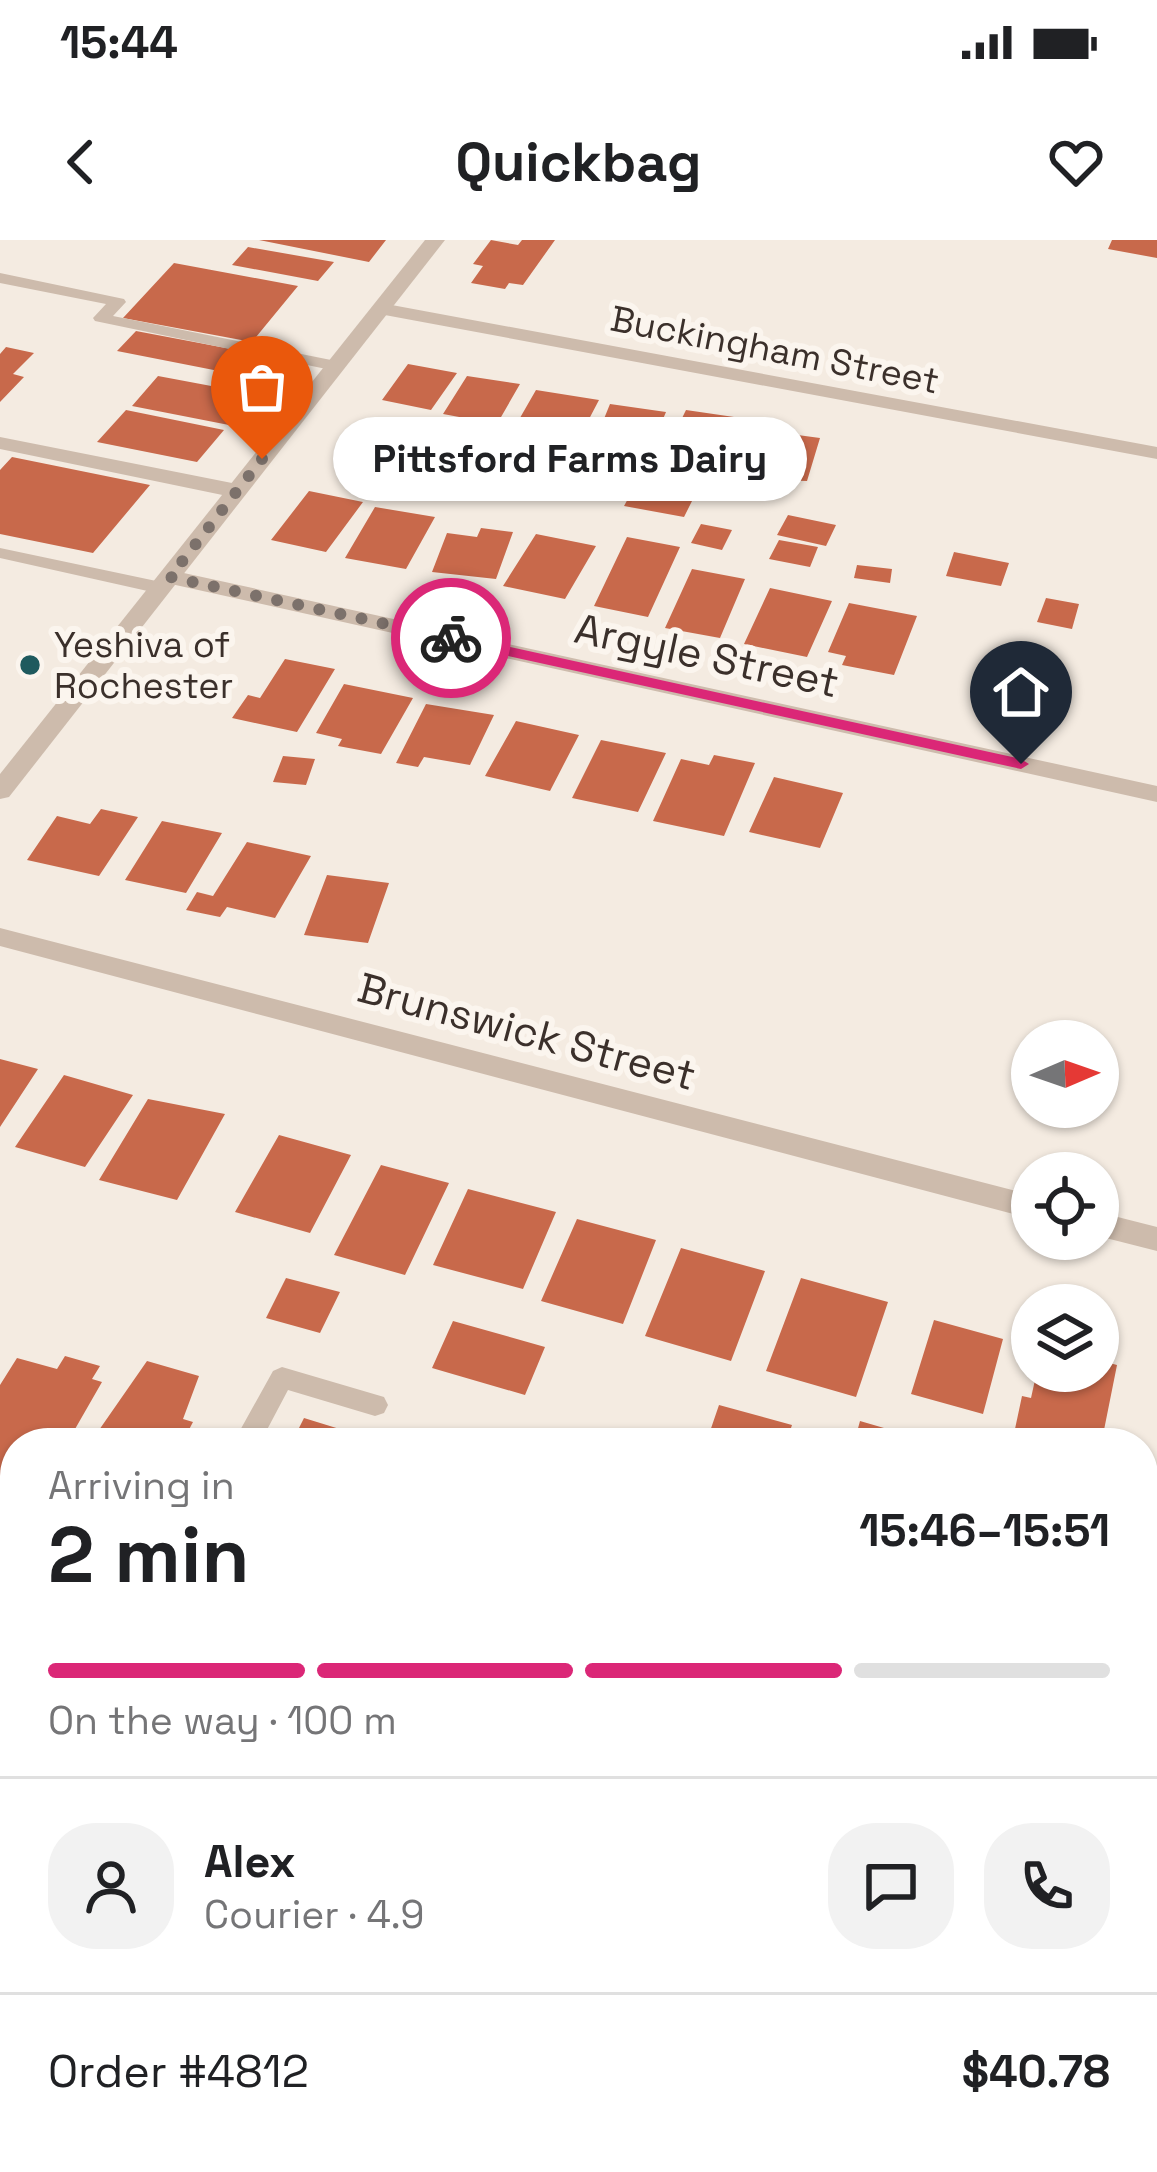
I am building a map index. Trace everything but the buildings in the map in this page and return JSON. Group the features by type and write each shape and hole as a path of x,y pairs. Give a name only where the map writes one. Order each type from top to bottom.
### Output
{"street":[{"path":"0,791 436,240"},
{"name":"Buckingham Street","path":"381,309 1157,453"},
{"path":"0,443 237,490"},
{"name":"Argyle Street","path":"166,582 1157,794"},
{"name":"Brunswick Street","path":"0,937 1011,1202"},
{"path":"1119,1229 1157,1239"}],"lane":[{"path":"0,278 118,302 101,318 336,366"},
{"path":"0,553 166,582"},
{"path":"254,1428 282,1378 375,1405"}],"way so far":[{"path":"262,459 170,577 451,638"}],"place":[{"name":"Pittsford Farms Dairy","path":"262,459"},
{"name":"Yeshiva of Rochester","path":"30,665"}],"route":[{"path":"451,638 1021,764"}]}
